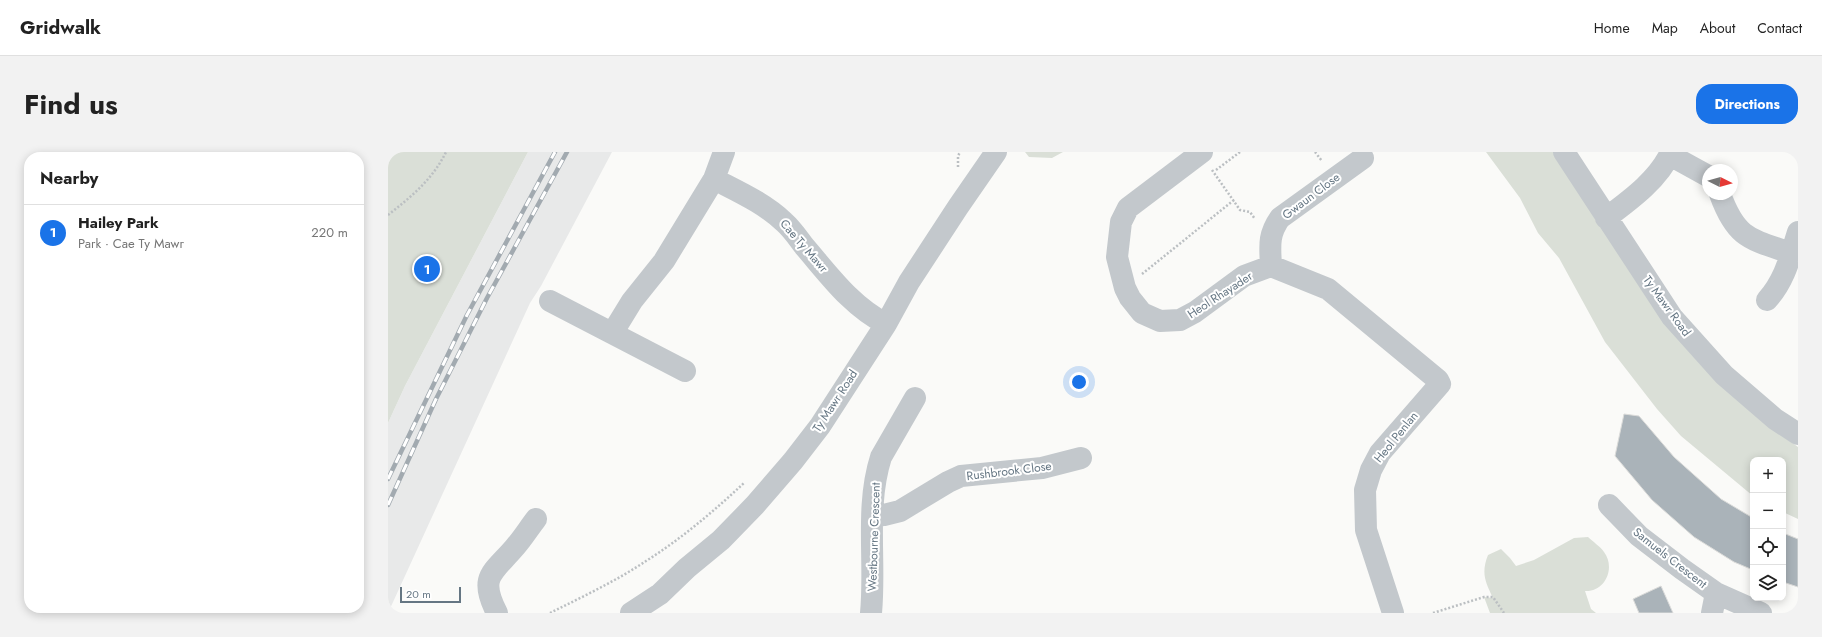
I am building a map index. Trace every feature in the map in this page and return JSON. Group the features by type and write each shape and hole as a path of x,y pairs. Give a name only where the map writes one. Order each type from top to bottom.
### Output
{"street":[{"path":"613,332 632,301 664,261 714,180 724,152"},
{"name":"Ty Mawr Road","path":"1564,152 1672,317 1719,370 1775,419 1798,434"},
{"name":"Ty Mawr Road","path":"631,613 660,594 687,568 721,540 783,474 820,426 886,324 909,282 992,153"},
{"name":"Heol Rhayader","path":"1201,153 1128,208 1121,222 1117,257 1125,288 1130,298 1142,313 1160,321 1180,320 1195,312 1244,276 1271,266"},
{"path":"1606,218 1647,184 1671,153 1702,172"},
{"name":"Gwaun Close","path":"1271,266 1270,240 1273,229 1280,218 1363,158"},
{"name":"Cae Ty Mawr","path":"714,180 760,202 786,224 835,283 860,308 886,324"},
{"path":"1722,200 1728,215 1744,234 1752,239 1791,253"},
{"path":"1767,300 1777,289 1784,276 1798,232"},
{"name":"Heol Penlan","path":"1271,266 1328,289 1438,380 1440,384 1380,453 1370,470 1365,490 1366,530 1392,613"},
{"path":"550,301 613,332 685,371"},
{"name":"Westbourne Crescent","path":"871,613 874,486 881,457 915,398"},
{"name":"Rushbrook Close","path":"873,516 900,511 948,482 961,476 1042,468 1082,458"},
{"name":"Samuels Crescent","path":"1609,505 1639,536 1714,603 1761,613"},
{"path":"497,613 488,597 488,582 494,568 517,545 536,519"}],"path":[{"path":"388,215 414,195 438,166 446,152"},
{"path":"1214,172 1240,152"},
{"path":"1201,153 1240,210 1250,212 1270,240"},
{"path":"1125,288 1234,200"},
{"path":"550,613 618,578 647,561 715,508 748,479"},
{"path":"1433,613 1488,597 1493,597 1504,613"}],"shaded area":[{"path":"388,152 528,152 405,386 388,423"},
{"path":"528,152 612,152 541,286 530,303 388,613 388,423 405,386"},
{"path":"1025,152 1063,152 1052,158 1029,157"},
{"path":"1486,152 1559,152 1670,330 1701,365 1732,394 1766,424 1798,447 1798,519 1786,513 1786,457 1750,457 1750,494 1681,436 1657,409 1605,342 1559,258 1538,233 1520,198"},
{"path":"1588,537 1604,552 1609,565 1609,572 1603,583 1598,588 1585,591 1591,609 1596,613 1490,613 1484,597 1493,598 1484,572 1488,555 1501,549 1516,566 1534,560 1574,538"}],"building":[{"path":"1624,414 1639,416 1674,457 1721,499 1750,516 1750,569 1734,562 1694,537 1652,500 1615,456"},
{"path":"1786,534 1798,539 1798,587 1786,583"},
{"path":"1661,586 1673,613 1639,613 1633,599"}],"railway":[{"path":"388,479 467,315 555,152"},
{"path":"388,505 436,399 487,298 567,152"}],"place":[{"name":"Hailey Park","path":"427,269"}]}
